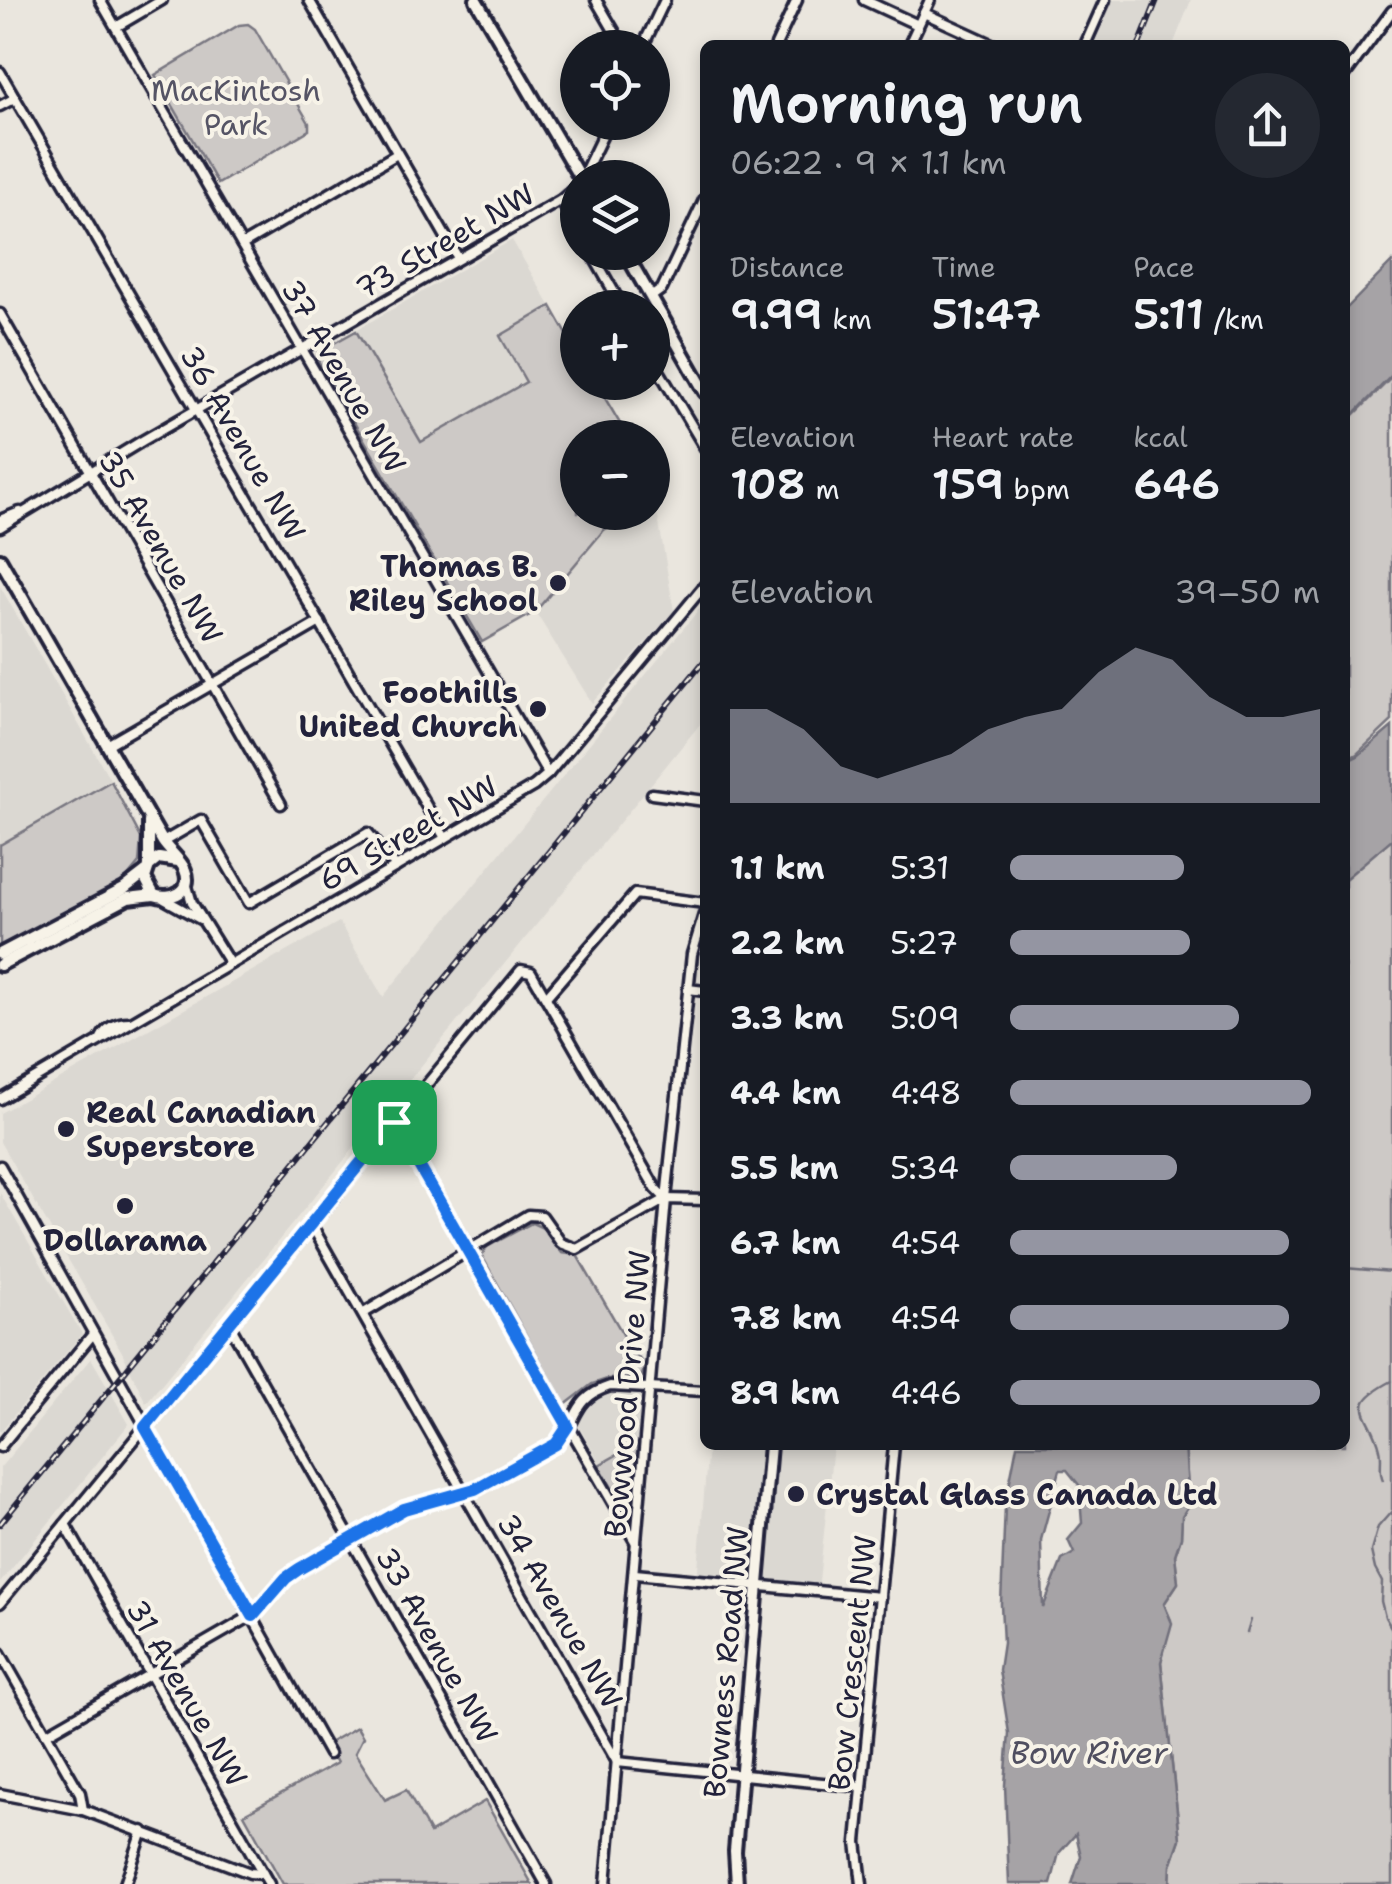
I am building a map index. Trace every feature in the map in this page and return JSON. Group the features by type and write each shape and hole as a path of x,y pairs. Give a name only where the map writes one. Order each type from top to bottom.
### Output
{"street":[{"name":"37 Avenue NW","path":"100,0 548,774"},
{"path":"116,27 162,0"},
{"path":"310,0 458,258"},
{"path":"476,0 570,160"},
{"path":"596,0 614,30"},
{"path":"651,30 665,0"},
{"path":"778,40 797,0"},
{"path":"864,0 918,26"},
{"path":"912,40 930,0"},
{"path":"1087,40 1104,0"},
{"path":"1350,67 1392,11"},
{"path":"924,13 983,40"},
{"name":"36 Avenue NW","path":"0,72 445,838"},
{"path":"0,106 15,98"},
{"path":"242,245 397,154"},
{"name":"73 Street NW","path":"0,524 560,200"},
{"path":"660,290 700,209"},
{"name":"35 Avenue NW","path":"0,314 281,804"},
{"path":"670,332 700,383"},
{"path":"670,389 700,440"},
{"path":"0,559 163,842 178,861 187,877 188,896 230,964"},
{"name":"69 Street NW","path":"0,1098 548,774 700,590"},
{"path":"108,745 320,622"},
{"path":"652,794 700,800"},
{"path":"148,816 146,884 157,896 202,920"},
{"path":"163,842 201,820 249,904 368,833 396,866"},
{"path":"0,954 124,889 166,857 178,861"},
{"path":"0,966 128,898 178,894 187,877"},
{"path":"546,997 635,894 700,902"},
{"name":"Bowwood Drive NW","path":"606,1884 666,1199 694,938 700,923"},
{"path":"0,1603 520,970 531,972 656,1189 666,1199"},
{"path":"688,990 700,991"},
{"path":"394,1122 636,1544"},
{"path":"0,1166 329,1754"},
{"path":"364,1313 532,1214 545,1218 561,1243 577,1248 666,1199 700,1200"},
{"name":"34 Avenue NW","path":"312,1224 617,1762"},
{"name":"33 Avenue NW","path":"229,1324 546,1884"},
{"path":"0,1447 93,1334"},
{"path":"46,1734 253,1616 286,1578 404,1509 475,1489 556,1444 574,1411 598,1390 610,1386 652,1386 700,1391"},
{"name":"Bowness Road NW","path":"737,1884 735,1851 770,1450"},
{"name":"Bow Crescent NW","path":"862,1884 857,1859 862,1786 894,1450"},
{"name":"31 Avenue NW","path":"65,1524 269,1884"},
{"path":"636,1574 880,1598"},
{"path":"0,1653 80,1794 84,1810"},
{"path":"617,1762 862,1786"},
{"path":"0,1794 84,1810 250,1873 264,1874"},
{"path":"125,1884 142,1832"}],"shaded area":[{"path":"1112,0 1191,0 1175,40 1096,40"},
{"path":"512,240 560,323 560,400 606,400 618,420 560,420 560,530 660,530 674,611 592,703 536,613 482,642 317,359 318,352"},
{"path":"0,586 111,781 0,845"},
{"path":"700,608 700,724 146,1403 122,1352 0,1142 0,1113 339,922 383,997"},
{"path":"0,1193 82,1334 0,1432"},
{"path":"91,1358 129,1424 0,1583 0,1468"},
{"path":"615,1392 637,1392 642,1399 630,1516 577,1423 590,1403"},
{"path":"708,1450 832,1450 818,1591 697,1581"}],"green space":[{"name":"MacKintosh Park","path":"248,24 255,29 309,123 309,130 218,184 155,75 239,25"},
{"path":"551,306 560,322 560,400 606,400 618,420 560,420 560,530 604,530 535,612 482,642 317,359 318,352 356,331 421,442 526,382 500,336"},
{"path":"1392,377 1392,721 1350,758 1350,419"},
{"path":"111,781 141,838 139,863 124,881 0,947 0,845"},
{"path":"1392,826 1392,1884 1170,1884 1171,1865 1180,1839 1161,1662 1171,1620 1164,1604 1178,1583 1175,1555 1182,1516 1189,1505 1185,1450 1350,1450 1350,865"},
{"path":"532,1223 543,1228 562,1253 577,1255 645,1366 641,1378 607,1379 592,1384 565,1405 482,1256 487,1247"},
{"path":"638,1443 631,1515 629,1517 599,1465"},
{"path":"357,1727 363,1737 355,1753 385,1800 406,1790 430,1833 485,1801 532,1884 283,1884 244,1814 337,1763 327,1744"}],"water":[{"path":"1392,262 1392,375 1350,418 1350,305"},
{"path":"1392,727 1392,839 1350,875 1350,760"},
{"name":"Bow River","path":"1016,1450 1185,1450 1189,1505 1182,1516 1175,1555 1178,1583 1164,1604 1172,1623 1161,1662 1180,1839 1171,1865 1170,1884 1072,1884 1081,1856 1076,1834 1059,1853 1051,1884 1009,1884 1005,1785 1009,1733 999,1670 1003,1643 1005,1506","holes":["1060,1470 1067,1470 1079,1485 1082,1523 1068,1540 1074,1553 1062,1560 1043,1608 1041,1540"]}],"waterway":[{"path":"1350,1268 1392,1272"},
{"path":"1383,1480 1380,1449 1364,1404 1392,1381"},
{"path":"1392,1511 1378,1527 1371,1551 1382,1582 1385,1617 1392,1629"},
{"path":"1247,1633 1251,1620"}],"railway":[{"path":"1141,40 1157,0"},
{"path":"0,1524 700,666"}],"place":[{"name":"Thomas B. Riley School","path":"558,583"},
{"name":"Foothills United Church","path":"538,709"},
{"name":"Real Canadian Superstore","path":"66,1129"},
{"name":"Dollarama","path":"125,1206"},
{"name":"Crystal Glass Canada Ltd","path":"796,1494"}],"route":[{"path":"394,1122 568,1426 556,1444 475,1489 404,1509 299,1569 253,1616 145,1427 394,1122"}]}
